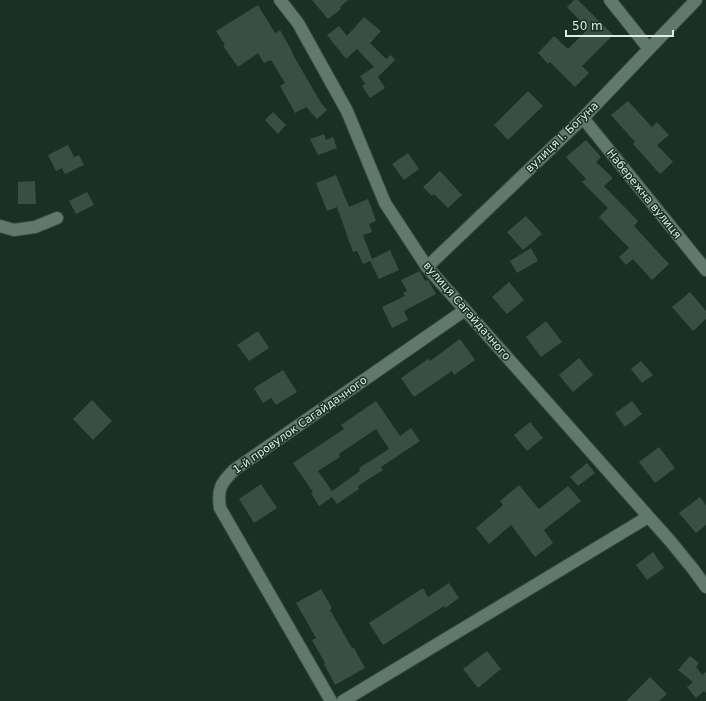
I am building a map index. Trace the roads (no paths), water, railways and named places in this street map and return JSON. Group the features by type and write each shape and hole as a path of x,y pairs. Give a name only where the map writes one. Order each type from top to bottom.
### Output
{"street":[{"name":"вулиця Сагайдачного","path":"280,0 298,23 347,111 385,203 427,267 671,542 706,587"},
{"path":"610,0 649,49"},
{"name":"вулиця І. Богуна","path":"427,267 582,118 696,0"},
{"name":"Набережна вулиця","path":"582,118 706,270"},
{"path":"0,226 14,230 35,227 57,218"},
{"name":"1-й провулок Сагайдачного","path":"331,701 220,508 218,496 221,486 234,470 465,310"},
{"path":"343,701 648,517"}]}
